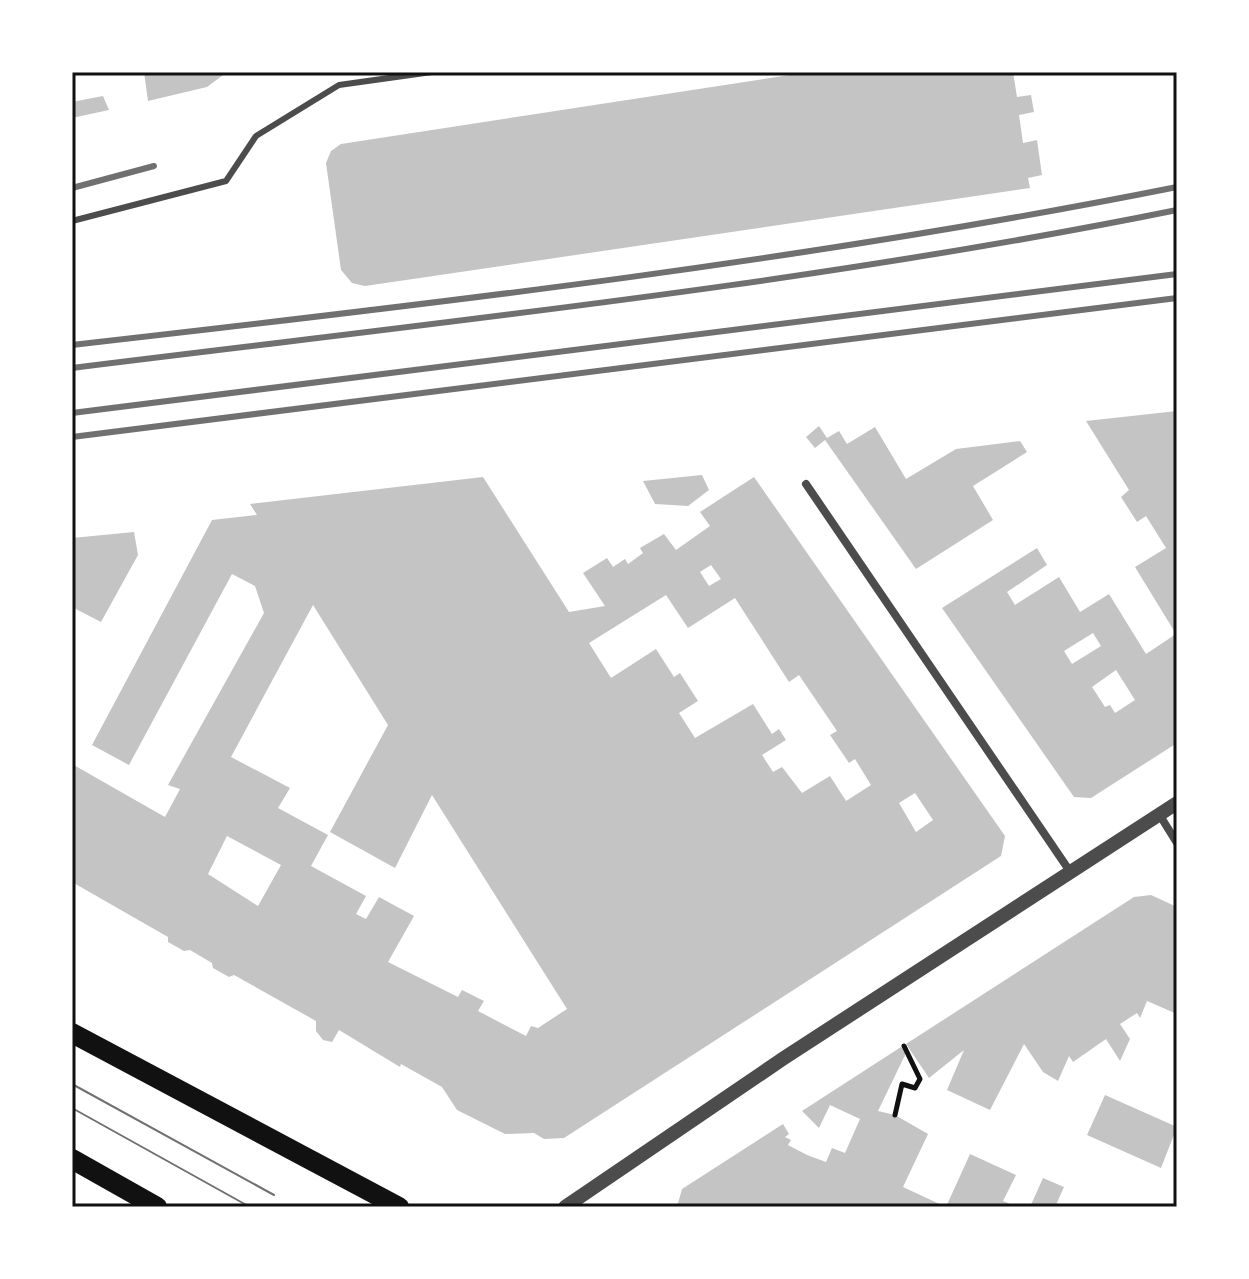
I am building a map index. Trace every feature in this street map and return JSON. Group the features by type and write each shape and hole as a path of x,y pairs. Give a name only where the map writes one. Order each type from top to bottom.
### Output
{"main road":[{"path":"72,1033 399,1207"},
{"path":"72,1159 157,1207"}],"street":[{"path":"806,484 1069,870"},
{"path":"565,1207 1069,870 1177,803"},
{"path":"1159,814 1177,843"}],"lane":[{"path":"72,221 226,181 256,136 339,85 432,72"}],"path":[{"path":"895,1115 902,1084 915,1088 920,1079 904,1046"}],"building":[{"path":"144,72 227,72 207,87 148,101"},
{"path":"809,72 1013,72 1017,97 1031,95 1034,112 1019,115 1023,143 1037,140 1042,175 1028,178 1030,188 365,286 352,283 341,270 326,163 331,151 341,144"},
{"path":"103,96 109,110 72,118 72,102"},
{"path":"1177,411 1177,743 1091,798 1074,797 942,608 1037,548 1047,565 1007,592 1015,605 1059,577 1080,612 1109,594 1146,654 1176,634 1135,567 1166,548 1146,516 1137,522 1121,497 1129,490 1086,421","holes":["1093,633 1101,646 1072,664 1064,651","1116,670 1135,700 1115,713 1110,705 1105,707 1092,687"]},
{"path":"819,426 827,438 839,431 847,444 875,427 906,479 956,449 1020,441 1027,452 973,486 993,520 916,569 825,440 815,448 806,437"},
{"path":"702,475 709,490 688,506 655,504 643,481"},
{"path":"483,477 569,612 605,606 583,573 607,558 613,567 625,559 628,564 643,553 640,548 664,534 676,550 710,526 700,512 754,477 1005,836 1001,856 564,1138 544,1139 534,1133 505,1134 457,1110 442,1087 401,1064 400,1067 339,1030 332,1042 323,1040 316,1031 316,1021 234,975 229,977 213,968 212,963 168,942 168,937 72,882 72,764 165,817 180,789 168,785 264,613 255,586 232,574 129,765 92,745 212,520 257,515 250,504","holes":["711,565 721,579 709,586 700,572","666,595 688,628 735,598 789,682 799,675 837,731 830,735 849,763 855,759 871,785 846,801 830,776 802,793 782,767 773,772 762,755 786,740 779,729 772,734 753,704 695,738 679,713 698,701 680,673 674,677 656,649 611,678 589,643","313,605 388,725 330,832 395,868 432,795 567,1009 538,1028 531,1026 526,1036 478,1011 484,1001 462,990 458,997 388,962 414,916 379,897 366,919 356,914 366,896 311,866 328,835 278,808 290,788 231,757","915,793 933,820 916,832 899,803","227,836 281,865 258,906 208,874"]},
{"path":"134,532 138,555 101,622 72,607 72,538"},
{"path":"1151,895 1177,907 1177,1014 1147,1001 1140,1018 1137,1013 1120,1024 1130,1039 1120,1061 1106,1039 1073,1062 1069,1056 1058,1081 1043,1072 1024,1044 990,1110 947,1090 964,1050 929,1078 906,1044 1134,897"},
{"path":"901,1047 906,1053 878,1111 895,1115 928,1134 903,1187 946,1207 677,1207 682,1189 783,1124 789,1134 785,1137 791,1140 788,1145 807,1155 826,1162 832,1148 845,1153 860,1119 830,1105 819,1128 802,1111"},
{"path":"1105,1095 1177,1127 1161,1168 1087,1135"},
{"path":"970,1154 1016,1175 1003,1201 1017,1207 946,1207"},
{"path":"1043,1178 1064,1187 1055,1207 1030,1207"}],"tram line":[{"path":"72,1084 274,1195"},
{"path":"72,1108 250,1207"}],"railway":[{"path":"72,188 154,166"},
{"path":"72,345 626,278 902,237 1177,187"},
{"path":"72,368 626,300 902,259 1177,210"},
{"path":"72,413 1177,274"},
{"path":"72,437 1177,298"}]}
